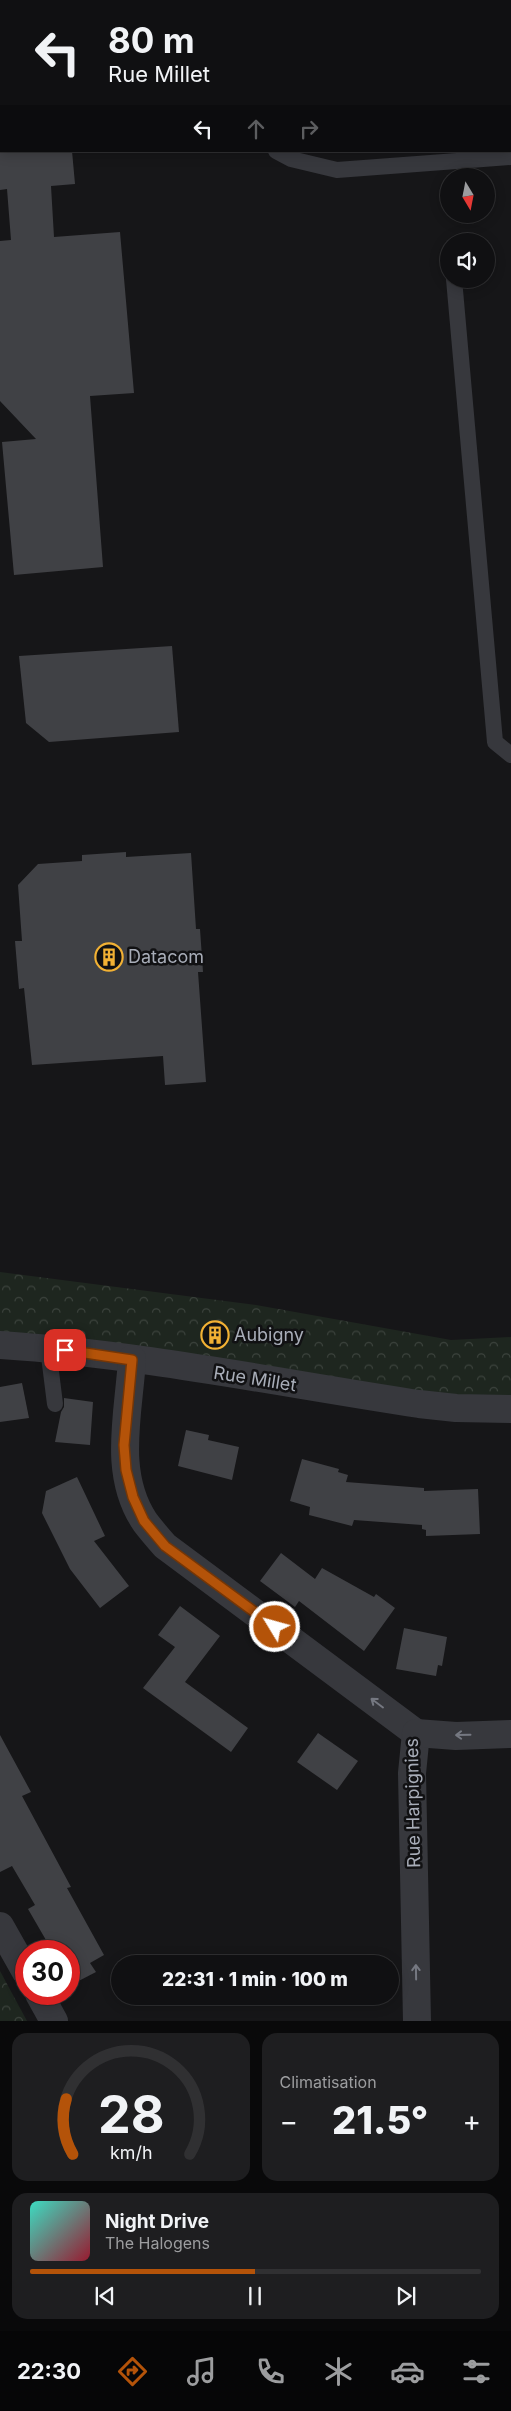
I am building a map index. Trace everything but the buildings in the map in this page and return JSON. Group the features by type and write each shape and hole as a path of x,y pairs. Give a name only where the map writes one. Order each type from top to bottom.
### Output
{"street":[{"name":"Rue Millet","path":"0,1345 48,1348 419,1404 456,1408 511,1409"},
{"name":"Rue Harpignies","path":"132,1360 124,1445 126,1470 133,1497 144,1521 165,1546 416,1732 412,1773 417,2021"},
{"path":"416,1732 456,1736 511,1734"},
{"path":"0,1926 15,1953"},
{"path":"45,2005 54,2021"}],"lane":[{"path":"278,152 291,158 337,170 511,157"},
{"path":"455,288 495,742 511,755"},
{"path":"48,1348 55,1404"}],"green space":[{"path":"0,1272 256,1305 451,1340 511,1337 511,1399 490,1401 0,1335"},
{"path":"0,1971 15,1999 15,2005 18,2005 27,2021 0,2021"}],"place":[{"name":"Datacom","path":"109,957"},
{"name":"Aubigny","path":"215,1335"}],"route":[{"path":"65,1350 132,1360 124,1445 126,1470 133,1497 144,1521 165,1546 275,1627"}]}
